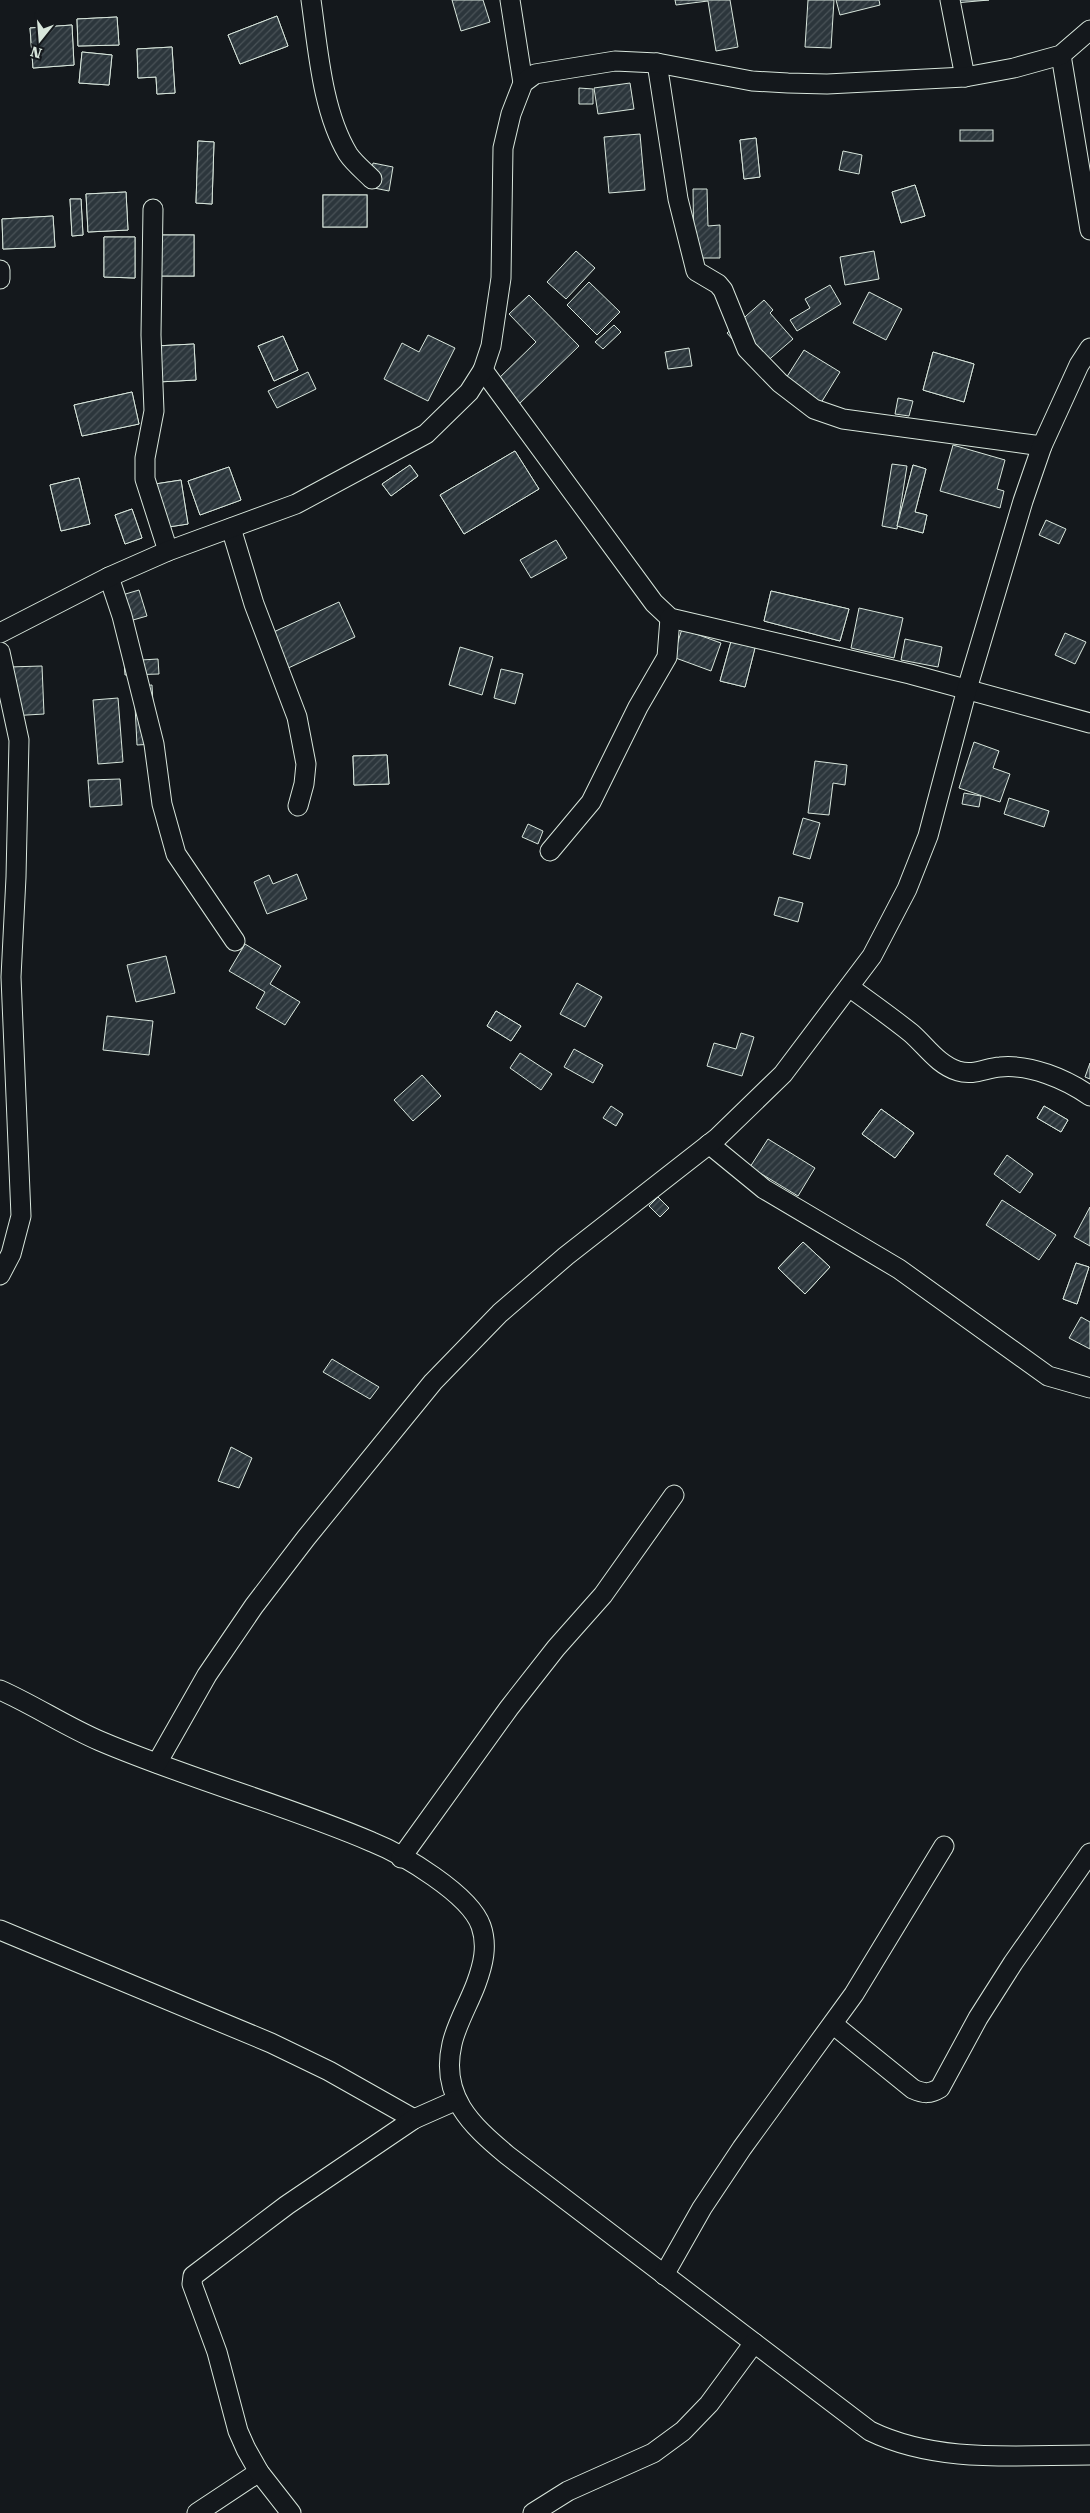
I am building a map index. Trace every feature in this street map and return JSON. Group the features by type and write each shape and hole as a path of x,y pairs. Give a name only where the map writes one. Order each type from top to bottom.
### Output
{"street":[{"path":"311,0 323,80 337,130 349,155 372,179"},
{"path":"0,633 109,577 168,551 296,504 426,434 469,392 483,370 491,346 501,278 503,148 511,114 523,83 510,0"},
{"path":"950,0 965,77"},
{"path":"523,83 535,74 615,60 657,63 752,81 788,83 827,84 965,77 1014,68 1061,55 1090,30"},
{"path":"1061,55 1090,230"},
{"path":"657,63 678,200 696,271 718,284 723,290 747,348 780,383 814,409 843,419 1042,446"},
{"path":"153,209 151,335 154,411 145,458 145,479 168,551"},
{"path":"0,270 0,279"},
{"path":"156,1763 207,1675 254,1606 306,1538 433,1382 500,1312 544,1274 709,1144 783,1074 872,956 907,889 928,836 967,689 1023,501 1042,446 1078,365 1090,348"},
{"path":"483,370 654,603 670,618 910,674 1090,723"},
{"path":"231,528 254,604 299,725 306,764 298,806"},
{"path":"109,577 122,616 154,744 162,804 176,854 235,941"},
{"path":"550,851 591,802 638,707 667,658 670,618"},
{"path":"0,652 19,740 16,877 11,977 21,1216 11,1254 0,1275"},
{"path":"849,987 912,1034 942,1062 958,1071 971,1073 999,1067 1016,1067 1058,1079 1090,1096"},
{"path":"709,1144 764,1189 899,1269 1048,1376 1090,1388"},
{"path":"401,1858 509,1708 556,1648 604,1596 674,1495"},
{"path":"0,1690 54,1720 156,1763 373,1842 441,1881 468,1904 481,1925 485,1946 483,1967 452,2044 450,2070 460,2109 477,2130 870,2431 889,2440 921,2448 966,2454 1009,2457 1090,2455"},
{"path":"664,2275 702,2208 742,2148 834,2025 944,1846"},
{"path":"834,2025 913,2089 923,2094 932,2093 940,2088 978,2018 1012,1963 1090,1853"},
{"path":"0,1930 271,2044 329,2071 414,2119"},
{"path":"291,2513 259,2472 238,2431 218,2352 192,2284 193,2276 287,2205 414,2119 457,2100"},
{"path":"533,2513 568,2490 653,2453 683,2431 709,2404 754,2343"},
{"path":"197,2513 259,2472"}],"building":[{"path":"452,0 483,0 490,22 461,31"},
{"path":"675,0 730,0 738,47 716,51 708,1 676,5"},
{"path":"808,0 834,0 831,48 805,47"},
{"path":"836,0 879,0 880,5 840,15"},
{"path":"955,0 989,0 955,3"},
{"path":"277,16 288,46 240,64 228,35"},
{"path":"277,16 288,46 240,64 228,35"},
{"path":"117,17 119,45 78,46 77,19"},
{"path":"117,17 119,45 78,46 77,19"},
{"path":"72,25 74,65 33,68 30,28"},
{"path":"72,25 74,65 33,68 30,28"},
{"path":"172,47 175,93 157,94 156,77 138,78 137,49"},
{"path":"172,47 175,93 157,94 156,77 138,78 137,49"},
{"path":"82,52 112,55 109,85 79,83"},
{"path":"82,52 112,55 109,85 79,83"},
{"path":"630,83 634,109 598,114 594,88"},
{"path":"579,88 593,89 593,104 579,104"},
{"path":"960,130 993,130 993,141 960,141"},
{"path":"640,134 645,190 609,193 604,137"},
{"path":"756,138 760,177 744,179 740,140"},
{"path":"756,138 760,177 744,179 740,140"},
{"path":"198,141 214,142 212,204 196,203"},
{"path":"198,141 214,142 212,204 196,203"},
{"path":"843,151 862,155 859,174 839,170"},
{"path":"373,163 393,167 389,191 369,187"},
{"path":"915,185 925,216 901,223 892,192"},
{"path":"915,185 925,216 901,223 892,192"},
{"path":"693,189 707,189 708,226 720,225 720,258 694,258"},
{"path":"126,192 128,230 88,232 86,194"},
{"path":"126,192 128,230 88,232 86,194"},
{"path":"323,195 367,195 367,227 323,227"},
{"path":"323,195 367,195 367,227 323,227"},
{"path":"70,199 81,199 83,235 72,236"},
{"path":"70,199 81,199 83,235 72,236"},
{"path":"53,216 55,247 3,249 2,219"},
{"path":"53,216 55,247 3,249 2,219"},
{"path":"158,235 194,235 194,276 158,276"},
{"path":"158,235 194,235 194,276 158,276"},
{"path":"104,237 135,237 135,278 104,277"},
{"path":"104,237 135,237 135,278 104,277"},
{"path":"576,251 595,268 566,299 547,282"},
{"path":"874,251 879,279 845,285 840,257"},
{"path":"589,282 620,312 597,335 567,305"},
{"path":"830,285 841,304 797,331 790,320 810,308 805,299"},
{"path":"869,292 902,309 886,340 853,323"},
{"path":"529,295 579,346 518,405 496,381 536,342 509,314"},
{"path":"764,300 773,310 770,313 793,339 758,369 727,333"},
{"path":"614,325 621,332 603,349 595,342"},
{"path":"428,335 455,348 428,401 384,379 402,343 419,352"},
{"path":"283,336 298,370 274,381 258,346"},
{"path":"283,336 298,370 274,381 258,346"},
{"path":"194,344 196,380 158,382 155,346"},
{"path":"194,344 196,380 158,382 155,346"},
{"path":"689,348 692,366 668,369 665,352"},
{"path":"804,350 840,372 816,411 779,389"},
{"path":"933,352 974,364 964,402 923,390"},
{"path":"933,352 974,364 964,402 923,390"},
{"path":"308,372 316,389 277,408 268,391"},
{"path":"132,392 139,424 82,436 74,405"},
{"path":"132,392 139,424 82,436 74,405"},
{"path":"898,398 913,401 909,416 895,414"},
{"path":"953,445 1005,460 997,489 1004,491 1000,508 940,491"},
{"path":"515,451 539,489 464,534 440,495"},
{"path":"515,451 539,489 464,534 440,495"},
{"path":"892,464 907,466 897,529 882,526"},
{"path":"410,465 418,476 391,496 382,484"},
{"path":"410,465 418,476 391,496 382,484"},
{"path":"913,465 926,469 915,512 927,515 923,533 897,526"},
{"path":"913,465 926,469 915,512 927,515 923,533 897,526"},
{"path":"229,467 241,500 200,515 188,481"},
{"path":"229,467 241,500 200,515 188,481"},
{"path":"79,478 90,524 61,531 50,485"},
{"path":"79,478 90,524 61,531 50,485"},
{"path":"181,480 188,524 162,528 155,484"},
{"path":"181,480 188,524 162,528 155,484"},
{"path":"132,509 142,538 125,544 115,515"},
{"path":"132,509 142,538 125,544 115,515"},
{"path":"1046,520 1066,529 1059,544 1039,535"},
{"path":"556,540 567,558 531,578 520,560"},
{"path":"139,590 147,616 119,624 112,598"},
{"path":"771,591 849,609 840,641 764,621"},
{"path":"771,591 849,609 840,641 764,621"},
{"path":"339,602 355,637 284,670 267,635"},
{"path":"859,608 903,618 894,658 851,648"},
{"path":"682,629 721,643 711,671 673,657"},
{"path":"1065,633 1086,642 1075,664 1055,655"},
{"path":"732,638 756,644 745,687 720,681"},
{"path":"732,638 756,644 745,687 720,681"},
{"path":"905,639 942,647 938,667 901,660"},
{"path":"460,647 493,657 482,695 449,685"},
{"path":"158,659 159,674 125,675 124,661"},
{"path":"42,666 44,714 10,716 8,667"},
{"path":"501,669 523,674 515,704 494,698"},
{"path":"152,685 155,744 137,745 134,686"},
{"path":"118,698 123,762 98,764 93,700"},
{"path":"974,742 999,751 993,768 1010,774 1000,802 959,788"},
{"path":"387,755 389,784 354,785 353,756"},
{"path":"387,755 389,784 354,785 353,756"},
{"path":"815,761 847,765 845,785 833,783 829,815 808,813"},
{"path":"120,779 122,805 90,807 88,780"},
{"path":"964,793 981,796 979,807 962,804"},
{"path":"1009,798 1049,811 1044,827 1004,814"},
{"path":"803,818 820,823 810,859 793,854"},
{"path":"528,824 543,831 538,844 522,837"},
{"path":"297,874 307,899 267,914 254,882 269,875 273,884"},
{"path":"779,897 803,903 798,922 774,915"},
{"path":"245,944 281,966 270,984 300,1002 285,1025 256,1008 265,992 229,971"},
{"path":"166,956 175,993 136,1002 127,965"},
{"path":"577,983 602,997 585,1027 560,1014"},
{"path":"496,1011 521,1026 511,1041 487,1026"},
{"path":"496,1011 521,1026 511,1041 487,1026"},
{"path":"107,1016 153,1021 149,1055 103,1050"},
{"path":"741,1033 754,1037 742,1076 707,1066 714,1043 736,1049"},
{"path":"574,1049 603,1065 593,1083 564,1067"},
{"path":"520,1053 552,1074 541,1090 510,1068"},
{"path":"1090,1063 1090,1079 1085,1077"},
{"path":"422,1075 441,1096 413,1121 394,1100"},
{"path":"611,1106 623,1114 616,1126 603,1118"},
{"path":"1044,1106 1068,1120 1061,1132 1037,1118"},
{"path":"1044,1106 1068,1120 1061,1132 1037,1118"},
{"path":"881,1109 914,1133 895,1158 862,1134"},
{"path":"881,1109 914,1133 895,1158 862,1134"},
{"path":"768,1139 815,1168 798,1196 750,1167"},
{"path":"1007,1155 1033,1174 1020,1193 994,1174"},
{"path":"658,1197 669,1208 660,1217 649,1206"},
{"path":"1002,1200 1056,1235 1039,1260 986,1225"},
{"path":"1090,1207 1090,1246 1074,1237"},
{"path":"803,1242 830,1267 805,1294 778,1268"},
{"path":"803,1242 830,1267 805,1294 778,1268"},
{"path":"1076,1263 1089,1267 1077,1304 1063,1299"},
{"path":"1076,1263 1089,1267 1077,1304 1063,1299"},
{"path":"1081,1317 1090,1322 1090,1349 1069,1338"},
{"path":"332,1359 379,1387 370,1399 323,1372"},
{"path":"231,1447 252,1458 239,1488 218,1481"}]}
